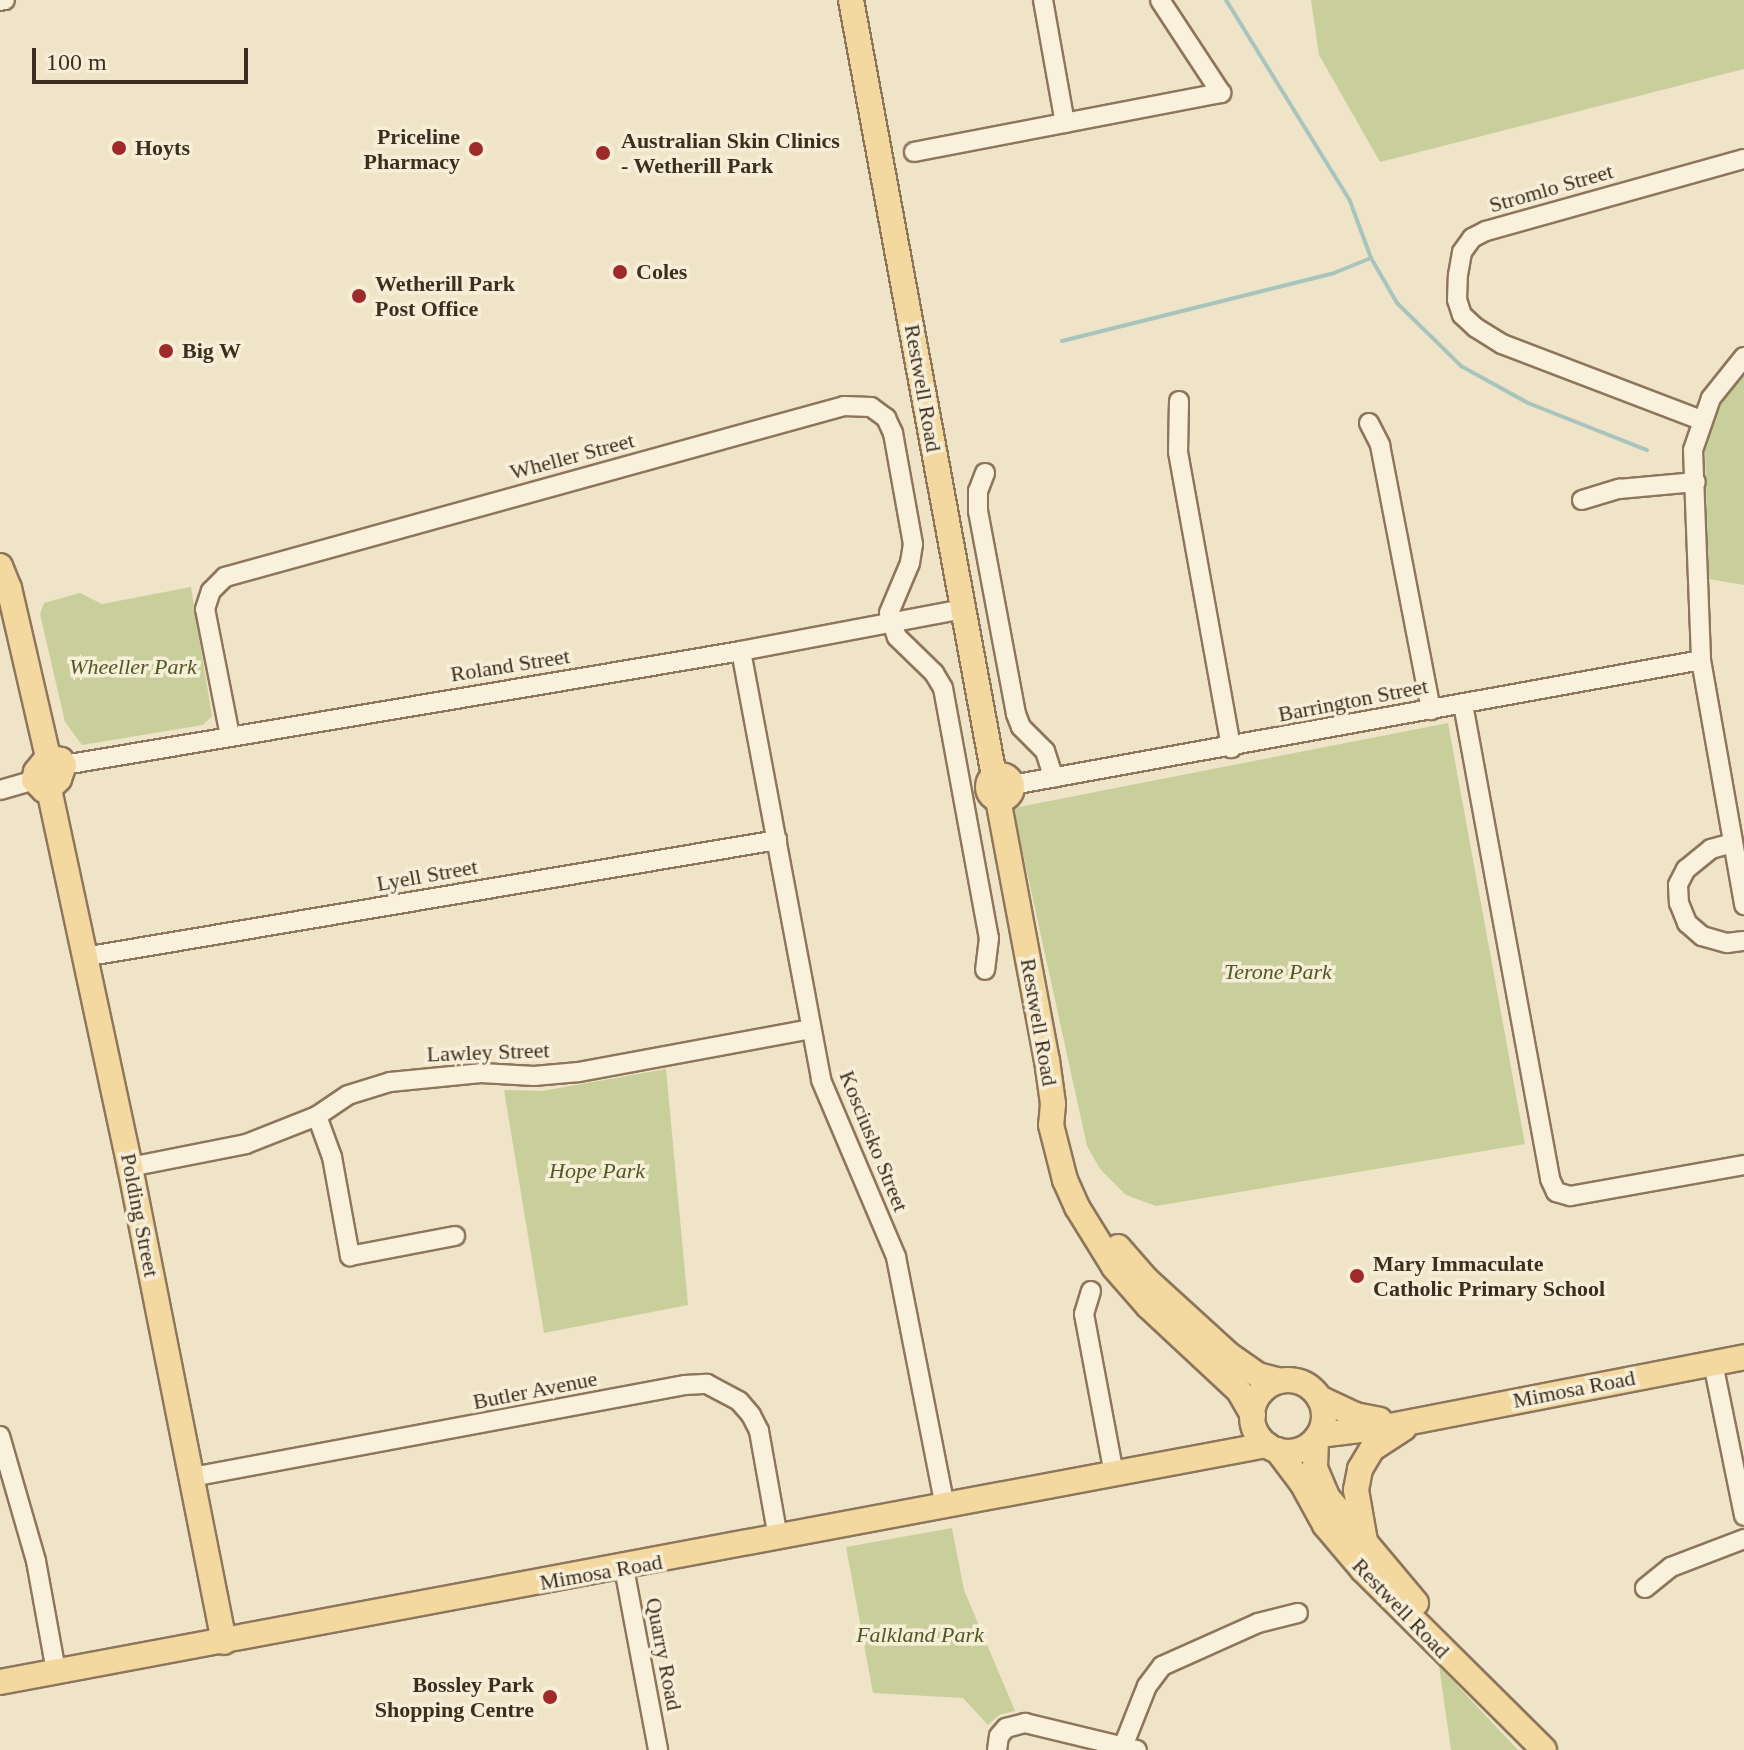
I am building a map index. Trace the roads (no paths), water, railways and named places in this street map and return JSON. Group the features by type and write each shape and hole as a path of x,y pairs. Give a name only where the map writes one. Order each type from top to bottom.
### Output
{"main road":[{"name":"Restwell Road","path":"851,0 963,609 1002,787 1053,1104 1088,1200 1128,1259 1228,1354 1258,1375 1280,1381"},
{"path":"0,566 9,588 56,761 59,779 42,784"},
{"name":"Polding Street","path":"42,784 130,1167 224,1642"},
{"name":"Restwell Road","path":"1053,1104 1051,1125 1056,1151 1077,1207 1131,1289 1239,1391 1262,1434 1302,1483 1325,1525 1363,1570 1544,1750"},
{"name":"Mimosa Road","path":"1318,1437 1744,1357"},
{"path":"1280,1381 1302,1383 1319,1398 1324,1420 1318,1437 1298,1451 1262,1434 1261,1393 1280,1381"},
{"name":"Mimosa Road","path":"1319,1398 1355,1415 1404,1422"},
{"path":"1366,1546 1356,1490 1360,1469 1372,1449 1394,1432 1432,1417"},
{"name":"Mimosa Road","path":"0,1682 1202,1460 1262,1434"},
{"name":"Restwell Road","path":"1318,1437 1315,1468 1321,1483 1366,1546 1544,1750"}],"street":[{"path":"1043,0 1065,123"},
{"path":"914,152 1221,93 1160,0"},
{"name":"Stromlo Street","path":"1701,420 1502,344 1462,315 1457,300 1458,275 1462,252 1472,238 1486,231 1744,159"},
{"path":"1744,357 1719,386 1701,420 1693,450 1701,660 1744,905"},
{"path":"1179,401 1178,452 1231,748"},
{"name":"Wheller Street","path":"230,736 205,609 211,591 225,577 844,406 871,407 886,418 893,433 913,544 910,563 889,607 891,622"},
{"path":"1369,423 1380,445 1431,710"},
{"path":"985,473 978,491 978,511 1016,714 1021,727 1045,751 1054,778"},
{"path":"1582,500 1619,489 1696,482"},
{"name":"Roland Street","path":"56,761 230,736 741,651 963,609"},
{"path":"891,622 897,637 934,673 943,688 989,938 985,970"},
{"name":"Kosciusko Street","path":"741,651 811,1029 831,1107 896,1257 945,1506"},
{"name":"Barrington Street","path":"1002,787 1231,748 1701,660"},
{"path":"1463,704 1550,1179 1556,1192 1570,1196 1744,1165"},
{"path":"0,790 42,784"},
{"name":"Lyell Street","path":"84,957 777,840"},
{"path":"1733,843 1711,849 1686,869 1678,885 1679,903 1687,923 1702,936 1727,943 1744,941"},
{"name":"Lawley Street","path":"130,1167 246,1144 317,1116 348,1095 390,1082 469,1074 534,1076 579,1072 811,1029"},
{"path":"317,1116 332,1157 350,1256 455,1236"},
{"path":"1091,1291 1084,1314 1114,1474"},
{"path":"1713,1363 1744,1516"},
{"name":"Butler Avenue","path":"192,1477 685,1385 707,1384 739,1401 759,1431 778,1538"},
{"path":"0,1436 5,1471 36,1561 56,1671"},
{"path":"1645,1588 1671,1567 1744,1539"},
{"name":"Quarry Road","path":"624,1568 658,1750"},
{"path":"997,1750 1002,1731 1015,1724 1130,1747 1147,1686 1162,1666 1258,1623 1298,1613"}],"waterway":[{"path":"1226,0 1350,201 1371,258 1397,303 1461,366 1528,403 1647,450"},
{"path":"1062,341 1334,273 1371,258"}],"place":[{"name":"Hoyts","path":"119,148"},
{"name":"Priceline Pharmacy","path":"476,149"},
{"name":"Australian Skin Clinics - Wetherill Park","path":"603,153"},
{"name":"Coles","path":"620,272"},
{"name":"Wetherill Park Post Office","path":"359,296"},
{"name":"Big W","path":"166,351"},
{"name":"Mary Immaculate Catholic Primary School","path":"1357,1276"},
{"name":"Bossley Park Shopping Centre","path":"550,1697"}],"park label":[{"name":"Wheeller Park","path":"133,667"},
{"name":"Terone Park","path":"1278,972"},
{"name":"Hope Park","path":"597,1171"},
{"name":"Falkland Park","path":"920,1635"}]}
